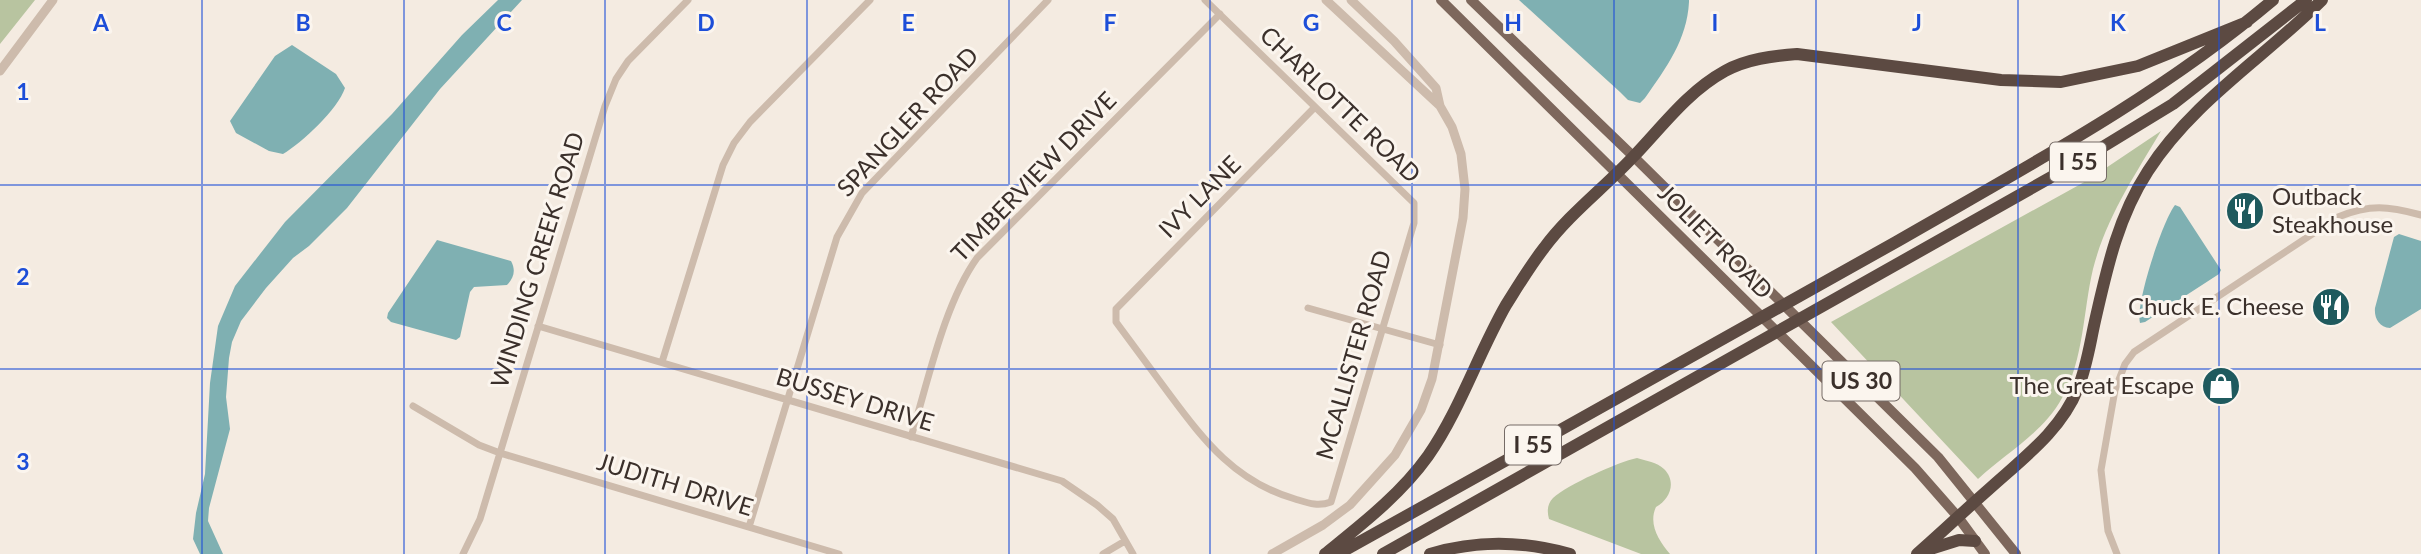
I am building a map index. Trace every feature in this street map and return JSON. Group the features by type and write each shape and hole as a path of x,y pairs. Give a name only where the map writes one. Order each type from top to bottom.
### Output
{"highway":[{"name":"I 55","path":"1338,554 1819,286 2117,114 2169,81 2273,0"},
{"name":"I 55","path":"1383,554 2078,162 2173,104 2306,0"},
{"path":"1917,554 2048,436 2067,411 2079,387 2114,242 2126,209 2165,146 2190,119 2322,0"},
{"path":"1325,554 1381,508 1428,455 1505,308 1544,247 1634,156 1673,112 1697,90 1725,71 1747,61 1770,56 1814,55 2001,80 2061,82 2138,66 2247,22"},
{"path":"1917,554 1959,540 1975,541"},
{"path":"1430,554 1474,545 1504,544 1552,549 1570,554"}],"main road":[{"name":"JOLIET ROAD","path":"1441,0 1915,468 1958,517"},
{"name":"JOLIET ROAD","path":"1471,0 1634,156 1938,457 1975,501"},
{"name":"US 30","path":"1975,501 2016,554"},
{"name":"US 30","path":"1958,517 1984,554"}],"street":[{"path":"0,71 53,0"},
{"name":"WINDING CREEK ROAD","path":"463,554 480,519 605,106 616,79 628,61 688,0"},
{"path":"662,362 723,165 734,143 750,122 870,0"},
{"name":"SPANGLER ROAD","path":"749,527 837,237 849,213 862,193 1048,0"},
{"name":"CHARLOTTE ROAD","path":"1205,0 1413,203 1415,211"},
{"path":"1326,0 1440,106"},
{"path":"1272,554 1323,525 1350,505 1395,455 1421,410 1440,345 1463,218 1465,189 1458,143 1440,106 1436,88 1394,41 1351,0"},
{"name":"TIMBERVIEW DRIVE","path":"911,437 953,302 962,280 977,258 1220,14"},
{"name":"IVY LANE","path":"1314,108 1114,314 1116,322 1218,456 1266,488 1290,498 1323,505"},
{"path":"2117,554 2108,531 2101,470 2115,390 2125,364 2134,352 2338,217 2378,206 2421,215"},
{"name":"MCALLISTER ROAD","path":"1323,505 1331,502 1414,223 1415,211"},
{"path":"1308,308 1440,345"},
{"name":"BUSSEY DRIVE","path":"538,326 1062,481 1113,519 1133,554"},
{"name":"JUDITH DRIVE","path":"413,406 479,445 500,453 839,554"},
{"path":"1103,554 1125,541"}],"green space":[{"path":"0,0 35,0 0,44"},
{"path":"2161,131 2122,197 2105,232 2093,269 2075,368 2062,398 2045,422 1978,479 1831,322 2088,180"},
{"path":"1637,458 1655,463 1670,479 1668,495 1656,507 1653,520 1659,538 1670,554 1641,554 1549,519 1550,503 1560,493 1593,475"}],"water":[{"path":"498,0 522,0 440,89 347,208 293,258 241,321 229,358 226,397 230,429 209,508 208,521 223,554 200,554 193,539 205,474 210,383 218,326 235,286 285,222 392,114 462,35"},
{"path":"1519,0 1689,2 1680,41 1660,76 1640,103 1628,100"},
{"path":"292,45 336,74 345,88 335,106 318,125 283,154 269,151 236,133 230,121 275,56"},
{"path":"2175,205 2180,207 2221,270 2219,274 2140,323 2142,299 2151,262"},
{"path":"2399,234 2421,241 2421,309 2390,328 2378,321 2375,308 2394,237"},
{"path":"437,240 511,261 514,271 507,285 474,287 470,292 460,337 456,340 391,322 387,318"}],"place":[{"name":"Outback Steakhouse","path":"2245,211"},
{"name":"Chuck E. Cheese","path":"2331,307"},
{"name":"The Great Escape","path":"2221,386"}]}
